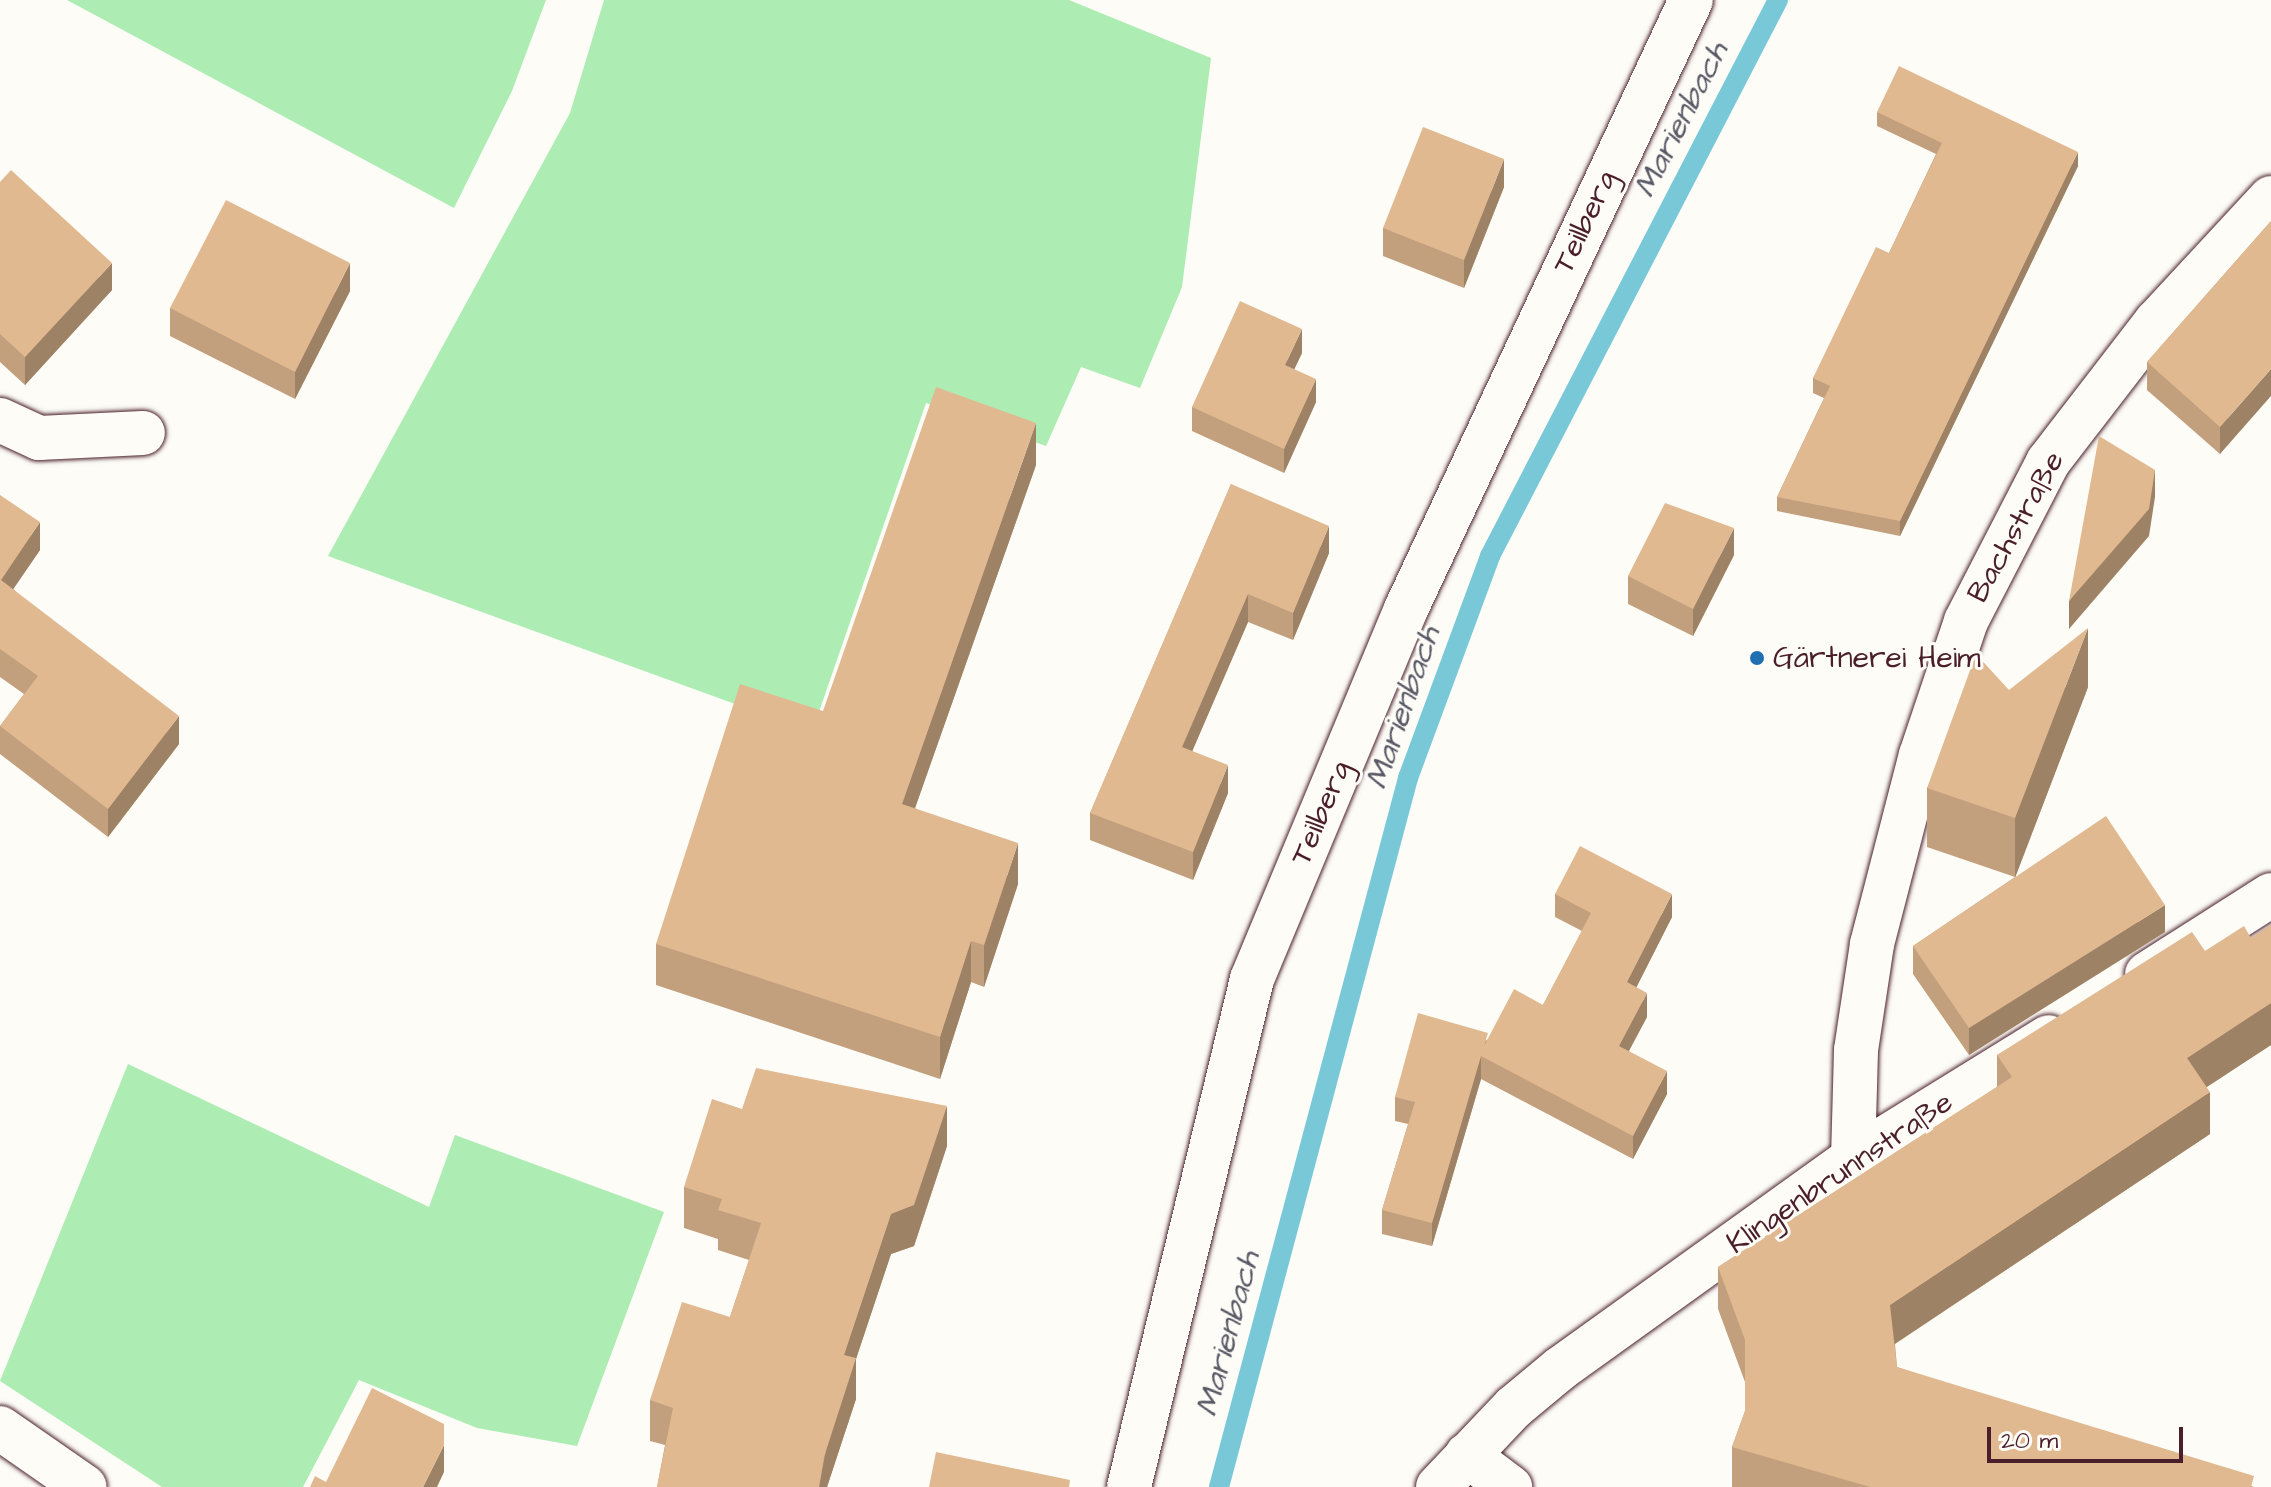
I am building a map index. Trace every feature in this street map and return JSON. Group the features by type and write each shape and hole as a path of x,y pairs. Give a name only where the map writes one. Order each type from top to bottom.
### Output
{"street":[{"name":"Teilberg","path":"1129,1487 1252,979 1419,580 1691,0"},
{"name":"Bachstraße","path":"1853,1158 1856,1050 1872,944 1921,755 1966,621 2048,462 2156,322 2271,198"},
{"path":"0,420 39,438 143,433"},
{"path":"2117,993 2271,895"},
{"name":"Klingenbrunnstraße","path":"1438,1487 1467,1455 1561,1368 1853,1158 2079,1018"},
{"path":"0,1428 85,1487"},
{"path":"1467,1455 1510,1487"}],"green space":[{"path":"67,0 546,0 512,91 454,208"},
{"path":"604,0 1069,0 1211,58 1182,287 1140,388 1081,367 1046,446 926,403 812,732 328,556 570,113"},
{"path":"128,1064 429,1207 455,1135 664,1212 577,1446 477,1428 359,1380 303,1487 162,1487 0,1381"}],"building":[{"path":"1899,66 2078,152 1900,521 1777,497 1830,386 1813,378 1876,247 1889,253 1942,143 1877,112"},
{"path":"1423,127 1504,159 1464,260 1383,228"},
{"path":"11,170 112,263 25,357 0,334 0,182"},
{"path":"226,200 350,263 295,372 170,308"},
{"path":"2271,221 2271,369 2220,427 2147,362"},
{"path":"1240,301 1302,329 1285,365 1316,379 1284,449 1192,407"},
{"path":"936,387 1036,423 902,804 1018,843 984,945 971,941 940,1037 656,944 740,684 823,711"},
{"path":"2099,436 2155,470 2149,509 2069,601"},
{"path":"1231,484 1329,526 1293,613 1248,594 1182,747 1228,765 1193,852 1090,813"},
{"path":"0,495 40,522 1,580 179,716 108,809 0,726 38,676 0,649"},
{"path":"1665,503 1734,528 1693,609 1628,576"},
{"path":"2088,628 2015,818 1927,788 1976,654 2009,690"},
{"path":"2106,816 2165,905 1969,1028 1913,946"},
{"path":"1580,846 1672,894 1627,982 1647,993 1619,1046 1667,1071 1633,1136 1481,1056 1432,1223 1382,1210 1415,1102 1395,1097 1418,1013 1488,1033 1484,1046 1514,989 1543,1005 1591,913 1555,894"},
{"path":"2271,925 2271,1003 2187,1058 2210,1092 1890,1305 1897,1367 2254,1476 2251,1487 1870,1487 1732,1447 1745,1411 1745,1340 1718,1267 2012,1077 1997,1055 2192,932 2205,951 2244,926 2251,938"},
{"path":"756,1068 947,1106 914,1205 891,1214 844,1355 856,1358 824,1457 819,1487 657,1487 673,1408 650,1400 682,1302 730,1317 761,1223 718,1210 722,1199 684,1187 712,1099 742,1109"},
{"path":"372,1388 444,1424 444,1445 423,1487 310,1487 315,1476 326,1482"},
{"path":"936,1452 1070,1480 1069,1487 929,1487"}],"waterway":[{"name":"Marienbach","path":"1219,1487 1408,778 1490,556 1778,0"}],"place":[{"name":"Gärtnerei Heim","path":"1757,658"}]}
